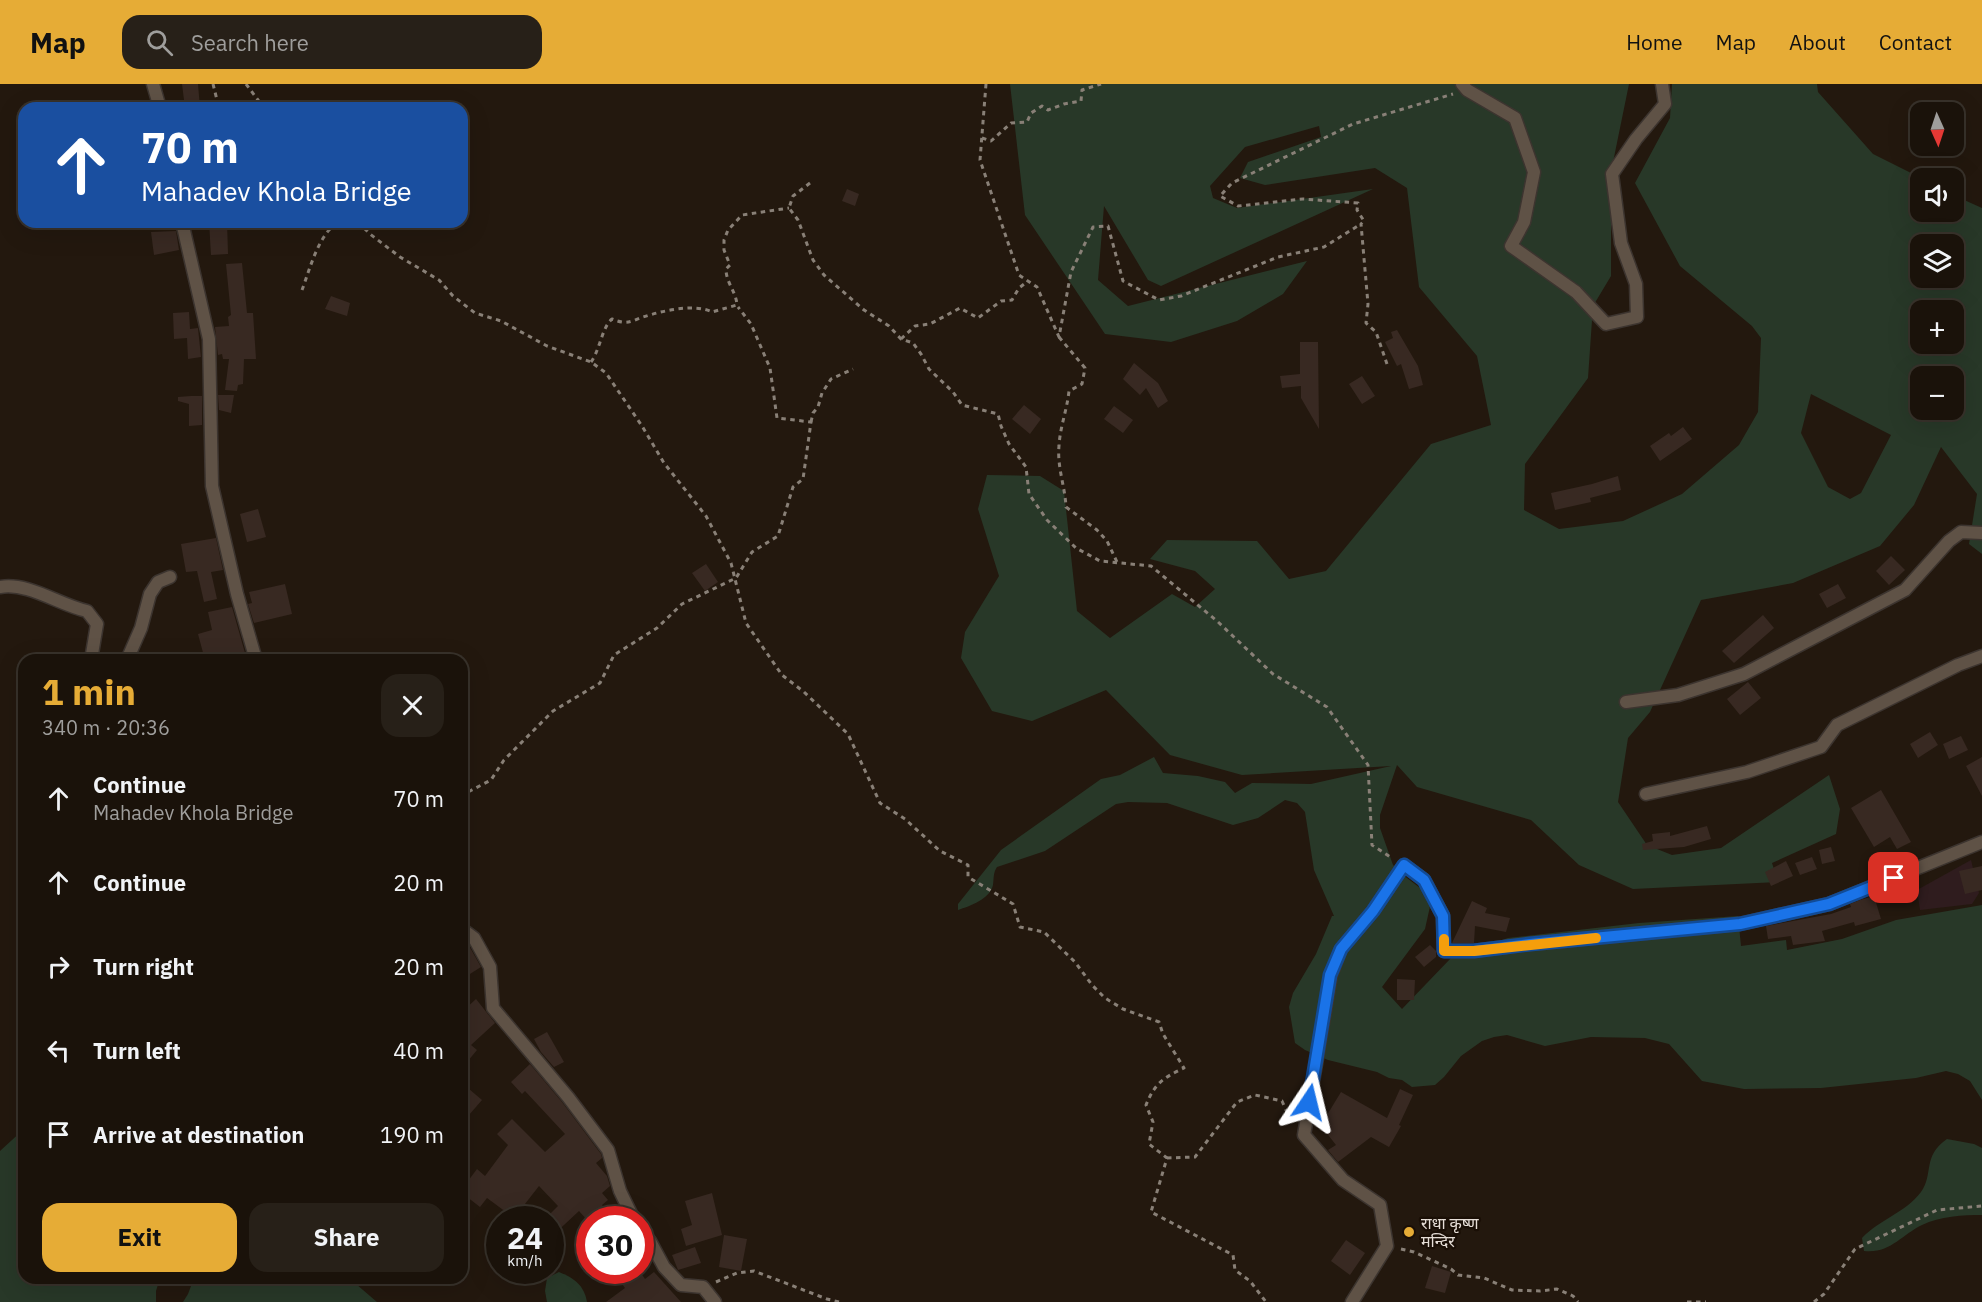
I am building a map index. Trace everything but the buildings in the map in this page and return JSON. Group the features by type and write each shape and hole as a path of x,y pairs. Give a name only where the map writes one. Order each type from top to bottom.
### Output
{"street":[{"path":"153,84 158,102"},
{"path":"1464,87 1515,118 1534,172 1524,222 1511,246 1576,292 1606,324 1637,317 1636,284 1621,243 1612,174 1636,139 1665,104 1662,84"},
{"path":"183,228 209,339 212,486 237,594 254,654"},
{"path":"1626,702 1678,695 1744,674 1905,590 1960,532 1982,533"},
{"path":"130,654 141,628 150,594 158,582 170,577"},
{"path":"0,587 8,586 36,592 72,608 87,611 97,624 92,654"},
{"path":"1646,794 1747,772 1821,747 1837,725 1958,665 1982,656"},
{"path":"1352,1302 1387,1246 1380,1205 1343,1180 1304,1135 1330,975 1341,949 1373,911 1404,865 1424,880 1443,916 1444,951 1474,951 1740,924 1829,904 1982,842"},
{"path":"468,934 474,938 490,967 493,1008 568,1097 608,1150 620,1191 627,1206"},
{"path":"654,1248 664,1267 681,1285 703,1287 715,1302"}],"path":[{"path":"213,84 218,102"},
{"path":"246,84 260,102"},
{"path":"986,84 980,160 1019,275 1037,287 1059,337 1084,368 1082,384 1069,391 1067,411 1062,425 1059,471 1065,486 1065,507 1097,530 1107,541 1116,562"},
{"path":"981,138 991,141 1011,123 1027,122 1031,113 1042,106 1048,110 1081,101 1082,90 1101,84"},
{"path":"1059,337 1071,272 1093,227 1108,225 1123,281 1159,300 1181,296 1278,257 1324,247 1361,224 1364,220 1357,210 1358,203 1303,199 1238,206 1220,196 1232,183 1353,124 1464,87"},
{"path":"789,208 793,196 810,183"},
{"path":"789,208 798,220 813,260 824,275 864,310 889,326 901,339 913,344 928,369 953,392 962,405 998,414 1000,426 1009,444 1026,467 1029,494 1047,520 1076,548 1100,561 1151,566 1217,621 1273,674 1327,707 1368,765 1372,845 1404,865"},
{"path":"591,362 597,355 606,323 612,319 623,323 687,307 712,312 737,305 736,295 726,279 726,269 730,265 724,250 724,240 728,230 742,215 789,208"},
{"path":"1361,224 1368,304 1366,323 1376,332 1387,364"},
{"path":"302,290 329,228"},
{"path":"364,228 400,257 439,280 453,296 475,313 501,321 547,346 591,362 606,373 664,463 706,516 731,563 740,601 753,633 782,675 804,692 848,734 880,803 905,819 940,851 968,865 968,877 1013,904 1020,927 1044,932 1075,962 1105,998 1123,1009 1159,1022 1163,1034 1184,1068 1162,1078 1151,1093 1146,1106 1153,1122 1149,1144 1167,1158 1195,1157 1237,1102 1255,1095 1282,1101 1291,1124 1306,1123"},
{"path":"901,339 915,326 930,324 960,308 978,318 1001,302 1012,300 1019,288 1028,280"},
{"path":"738,307 751,324 770,368 777,417 811,422"},
{"path":"468,792 491,780 504,760 553,711 600,683 614,655 657,628 682,604 736,578 752,552 778,536 793,487 803,479 813,413 831,379 853,369"},
{"path":"1167,1158 1151,1212 1233,1255 1235,1270 1250,1281 1266,1302"},
{"path":"1814,1302 1824,1294 1855,1249 1936,1210 1982,1206"},
{"path":"1387,1246 1414,1252 1458,1275 1484,1278 1512,1290 1540,1291 1557,1288 1573,1296 1578,1302"},
{"path":"703,1287 737,1273 754,1271 839,1302"},
{"path":"1687,1302 1706,1302"}],"shaded area":[{"path":"1971,860 1979,893 1972,904 1920,910 1917,890"}],"green space":[{"path":"1010,84 1629,84 1611,172 1611,276 1593,306 1588,378 1525,464 1524,510 1559,529 1623,521 1682,494 1739,445 1758,412 1761,338 1752,326 1680,266 1635,183 1670,118 1672,84 1817,84 1818,92 1873,154 1910,172 1910,222 1964,222 1964,200 1982,208 1982,554 1969,544 1977,494 1941,447 1914,505 1880,546 1793,583 1701,600 1650,712 1628,738 1618,802 1647,845 1672,855 1721,848 1829,775 1840,809 1836,834 1772,863 1778,882 1633,889 1579,865 1531,820 1417,787 1397,765 1380,815 1380,828 1393,865 1424,891 1431,902 1425,929 1382,987 1402,1009 1451,958 1508,938 1639,923 1738,916 1741,946 1786,940 1787,950 1842,939 1896,920 1982,905 1982,1100 1970,1081 1958,1074 1946,1071 1916,1078 1821,1088 1744,1089 1702,1081 1669,1044 1645,1038 1591,1037 1545,1046 1507,1035 1494,1037 1482,1041 1461,1056 1435,1085 1412,1087 1402,1080 1328,1060 1295,1043 1289,1007 1293,993 1316,954 1332,916 1334,916 1314,870 1305,812 1297,803 1285,800 1258,818 1233,825 1167,803 1116,804 1045,851 997,867 993,885 988,894 979,901 958,910 958,904 1001,850 1101,779 1120,775 1154,757 1163,773 1198,776 1225,782 1235,793 1252,783 1311,784 1391,766 1242,775 1170,755 1106,690 1032,721 992,711 961,658 965,632 999,576 978,509 987,475 1040,476 1064,491 1077,611 1110,638 1172,594 1195,607 1215,589 1195,571 1150,559 1167,540 1257,541 1289,579 1326,571 1431,444 1491,425 1477,356 1419,287 1407,188 1375,168 1265,185 1240,178 1248,162 1321,137 1319,126 1245,147 1210,186 1213,198 1237,208 1373,189 1161,286 1148,280 1104,206 1098,280 1128,306 1307,261 1283,294 1237,321 1171,342 1105,334 1025,215","holes":["1811,394 1891,435 1861,493 1850,499 1828,487 1801,433"]},
{"path":"18,1134 18,1284 158,1284 156,1302 0,1302 0,1151"},
{"path":"1947,1139 1974,1144 1982,1148 1982,1215 1936,1220 1922,1225 1888,1247 1881,1250 1864,1251 1862,1238 1908,1205 1921,1192 1927,1179 1931,1158 1939,1145"},
{"path":"564,1274 579,1284 587,1302 547,1302 546,1284 564,1284"},
{"path":"192,1284 356,1284 377,1302 183,1302"}],"slow traffic":[{"path":"1444,939 1444,951 1474,951 1596,938"}],"place":[{"name":"राधा कृष्ण मन्दिर","path":"1409,1232"}],"route":[{"path":"1309,1102 1330,975 1341,949 1373,911 1404,865 1424,880 1443,916 1444,951 1474,951 1740,924 1829,904 1894,878"}]}
